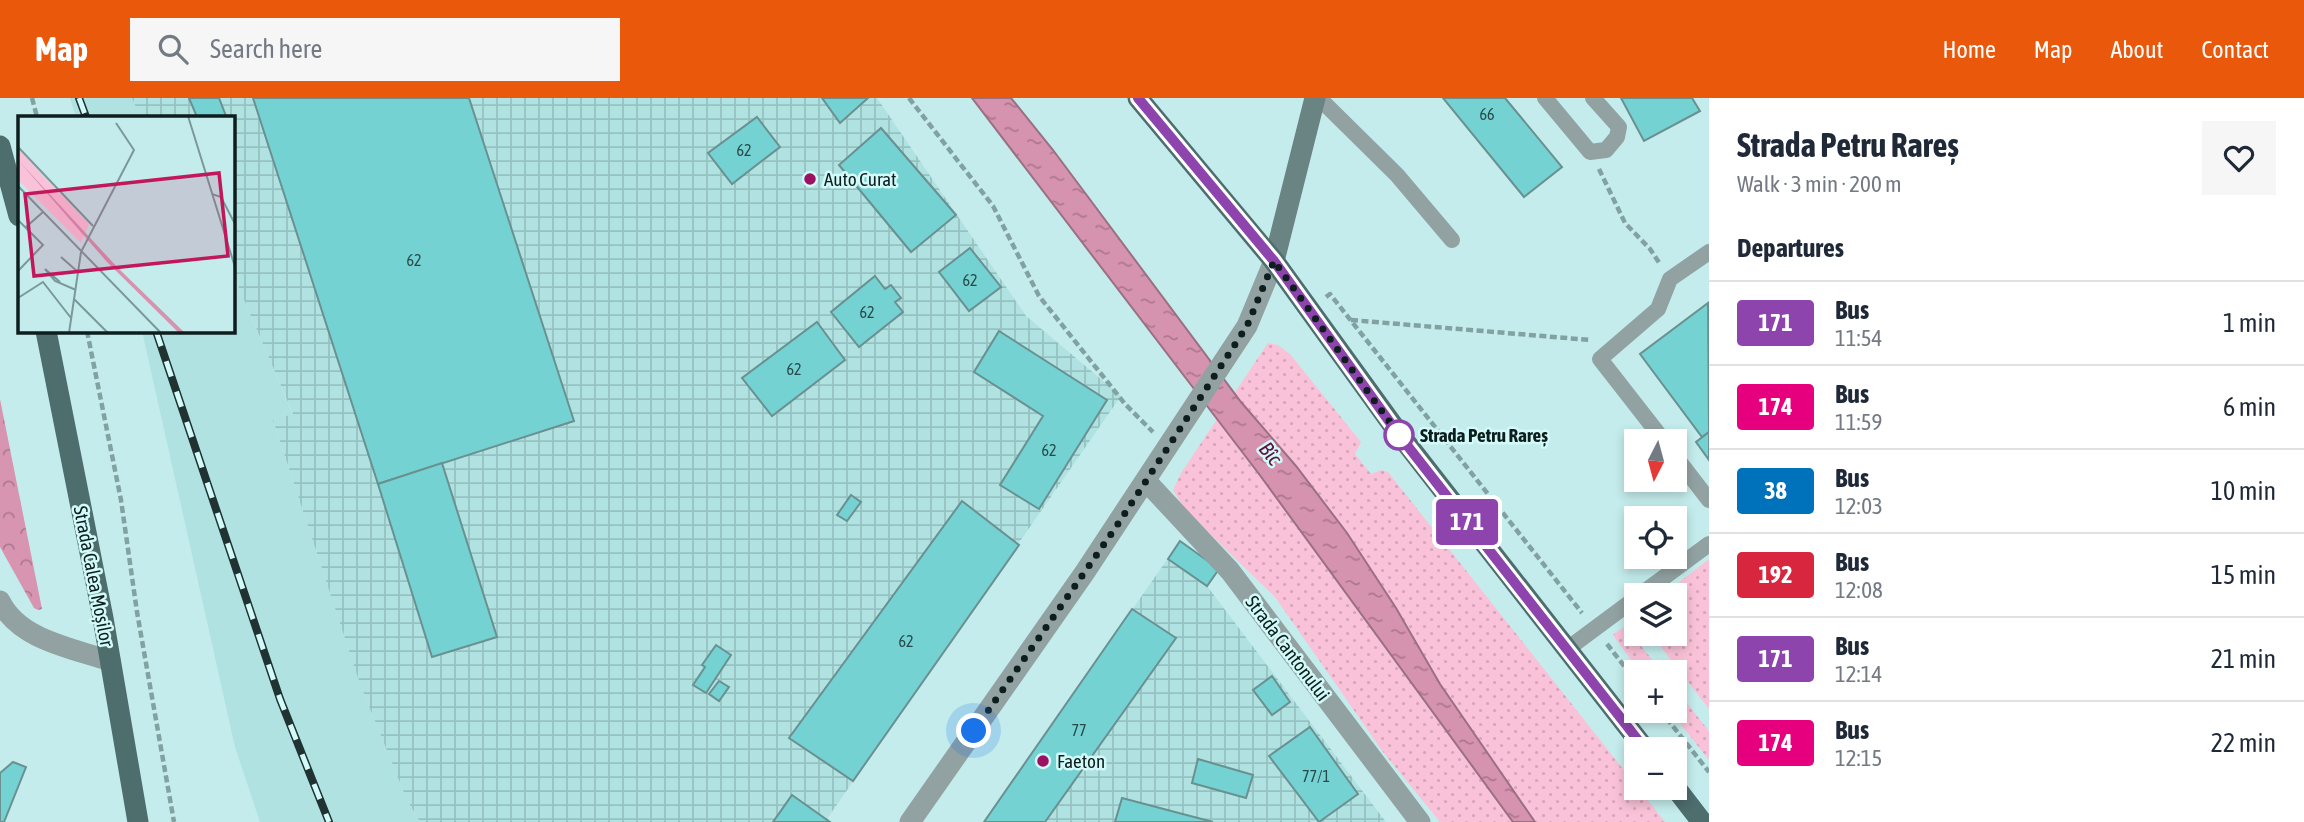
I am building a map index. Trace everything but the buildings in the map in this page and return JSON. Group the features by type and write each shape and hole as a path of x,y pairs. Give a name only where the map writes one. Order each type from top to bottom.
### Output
{"main road":[{"path":"1138,98 1274,261 1399,435 1635,737"},
{"path":"1274,261 1317,98"},
{"path":"0,146 18,212"},
{"name":"Strada Calea Moșilor","path":"46,332 110,661 138,822"},
{"path":"1685,800 1702,822"}],"street":[{"path":"910,822 1169,447 1247,326 1274,261"},
{"name":"Strada Cantonului","path":"1146,481 1230,572 1420,822"},
{"path":"0,601 5,612 22,629 110,661"}],"lane":[{"path":"1317,98 1397,175 1452,240"},
{"path":"1545,98 1590,152 1606,150 1617,137 1619,127 1593,98"},
{"path":"1655,429 1600,359 1658,309 1670,279 1709,252"},
{"path":"1687,472 1709,500"},
{"path":"1656,583 1709,544"},
{"path":"1566,650 1624,606"}],"path":[{"path":"32,98 37,116"},
{"path":"909,98 993,206 1039,296 1125,404 1169,447"},
{"path":"1590,152 1625,223 1650,249 1670,279"},
{"path":"1310,311 1330,294 1624,665"},
{"path":"1351,320 1619,343"},
{"path":"87,332 121,500 174,822"},
{"path":"1670,723 1709,772"}],"shaded area":[{"path":"70,98 132,98 140,116 76,116"},
{"path":"132,98 877,98 1026,316 1121,396 827,819 830,822 420,822 407,800 360,684 273,420 293,414 234,276 234,116 140,116"},
{"path":"234,276 293,415 273,420 360,684 407,800 420,822 260,822 235,747 142,332 234,332"},
{"path":"1268,343 1278,345 1290,354 1361,442 1355,454 1371,474 1381,470 1388,472 1624,770 1624,800 1648,800 1665,822 1440,822 1383,752 1275,597 1186,511 1173,490 1181,473"},
{"path":"1180,541 1219,569 1207,586 1386,822 984,822"},
{"path":"1709,559 1709,709 1687,681 1687,660 1671,660 1661,646 1687,646 1687,583 1678,583"},
{"path":"1624,627 1624,646 1641,646 1652,660 1631,660 1613,635"},
{"path":"1687,703 1709,731 1709,760 1680,723 1687,723"}],"green space":[{"path":"0,399 42,609 38,610 34,608 0,547"}],"water":[{"name":"Bîc","path":"972,98 1011,98 1053,150 1241,402 1296,466 1347,533 1396,608 1440,684 1535,822 1513,822 1259,474"}],"railway":[{"path":"79,98 86,116"},
{"path":"156,332 280,699 329,822"}],"bus line":[{"name":"171","path":"1138,98 1274,261 1399,435 1635,737"}],"place":[{"name":"Auto Curat","path":"810,179"},
{"name":"Strada Petru Rareș","path":"1399,435"},
{"name":"Faeton","path":"1043,761"}],"route":[{"path":"974,731 1116,527 1247,326 1274,261 1399,435"}]}
